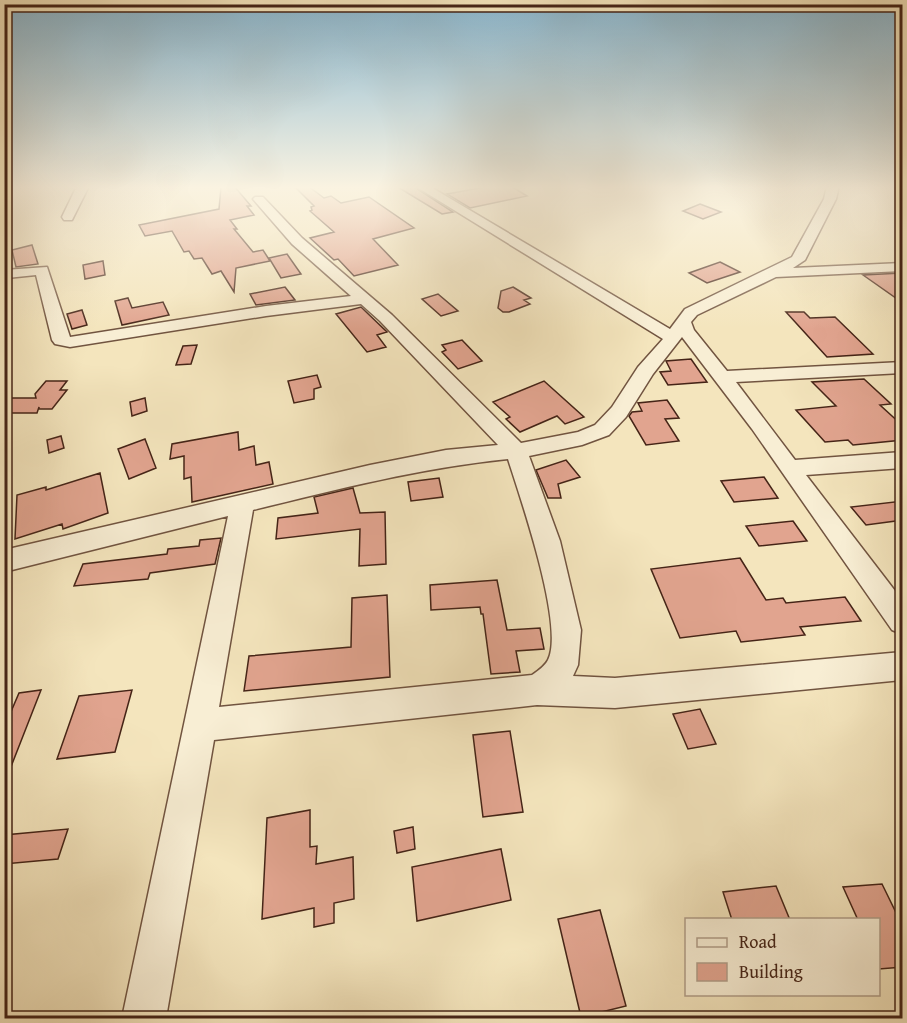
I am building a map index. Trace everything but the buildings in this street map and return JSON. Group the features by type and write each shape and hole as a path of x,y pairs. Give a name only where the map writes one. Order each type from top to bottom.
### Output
{"street":[{"path":"290,234 365,299 516,451 547,541 567,630 563,665 551,680 537,690"},
{"path":"506,234 678,330 686,331 898,610"},
{"path":"4,561 242,505 289,490 446,458 516,451 582,438 602,430 619,412 645,371 691,312 798,260 813,234"},
{"path":"798,260 822,271"},
{"path":"774,273 903,267"},
{"path":"7,274 42,270 61,340 70,342 266,311 365,299"},
{"path":"722,377 903,367"},
{"path":"789,468 903,460"},
{"path":"144,1018 242,505"},
{"path":"564,654 594,684 615,693"},
{"path":"200,725 537,690 615,693 903,666"}]}
